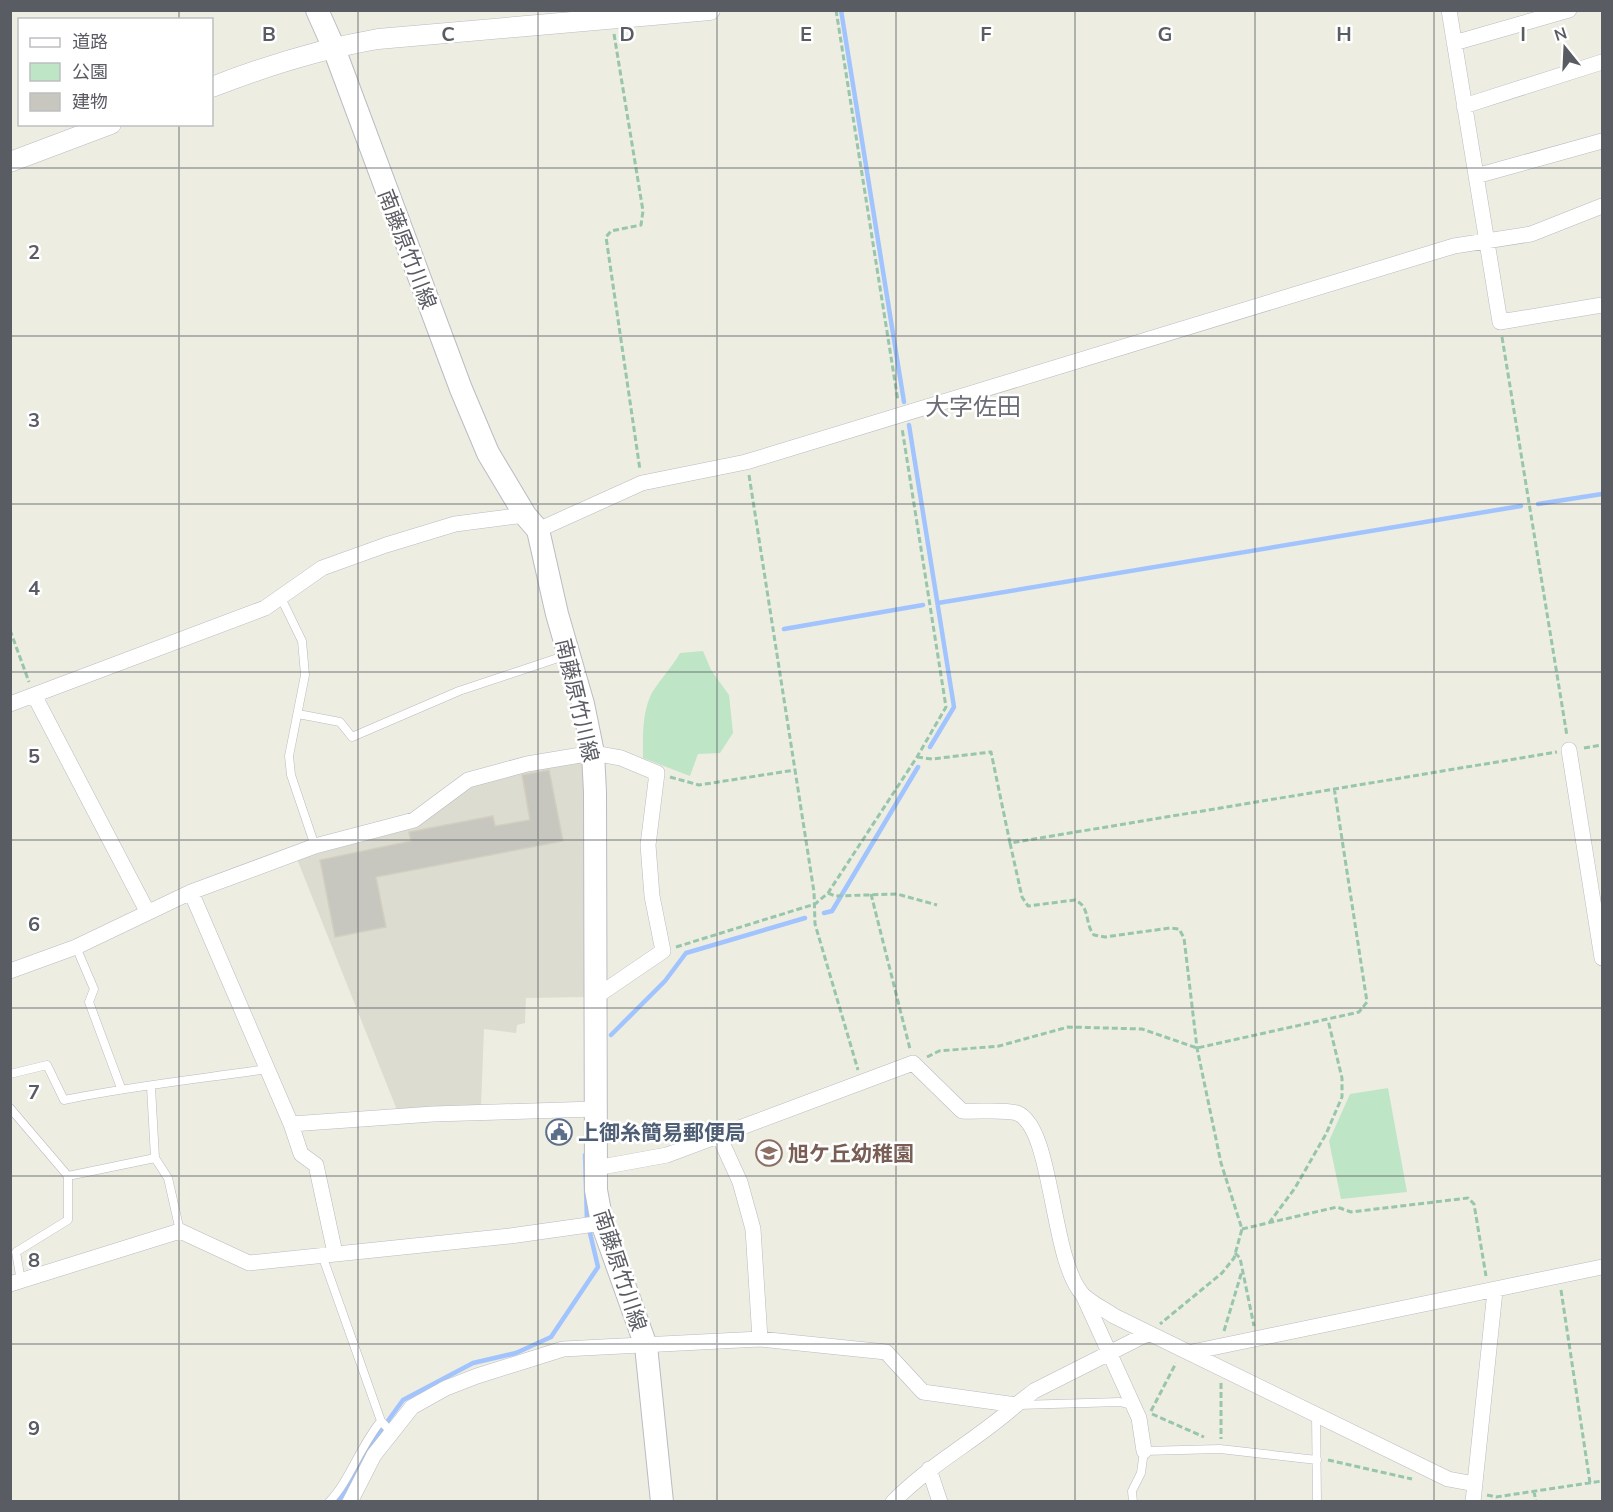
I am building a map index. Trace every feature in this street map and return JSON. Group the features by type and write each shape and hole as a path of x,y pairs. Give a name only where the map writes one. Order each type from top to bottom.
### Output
{"main road":[{"name":"南藤原竹川線","path":"317,10 333,46 461,389 488,453 532,523 593,753 597,996 596,1190 602,1223 646,1346 662,1502"}],"street":[{"path":"213,87 333,46 378,39 710,10"},
{"path":"1449,10 1500,322 1602,305"},
{"path":"1454,43 1569,10"},
{"path":"1464,106 1602,62"},
{"path":"10,162 106,126"},
{"path":"1476,176 1602,141"},
{"path":"10,704 265,608 322,568 386,544 455,524 532,523 574,512 646,482 746,462 900,413 1454,246 1548,229 1602,206"},
{"path":"34,695 147,911"},
{"path":"1569,750 1602,958"},
{"path":"10,971 76,947 147,911 191,892 315,846 414,820 468,780 527,764 593,753 621,758 657,773 648,845 652,896 663,951 597,996"},
{"path":"191,892 291,1124 301,1154 316,1166 328,1254"},
{"path":"596,1167 667,1155 913,1063 962,1112 1017,1113 1030,1125 1039,1145 1066,1265 1083,1295 1131,1405 1139,1418 1144,1451"},
{"path":"291,1124 433,1114 595,1109"},
{"path":"719,1136 740,1182 753,1229 760,1339"},
{"path":"14,1279 180,1231 249,1263 510,1236 602,1223"},
{"path":"1188,1350 1257,1340 1602,1267"},
{"path":"1083,1295 1114,1316 1188,1350 1474,1492 1492,1291"},
{"path":"893,1502 929,1469 989,1428 1034,1391 1149,1333"},
{"path":"350,1502 387,1427 412,1407 446,1388 477,1376 563,1349 760,1339 886,1352 923,1392 1016,1405"},
{"path":"929,1469 940,1502"}],"lane":[{"path":"281,598 302,641 305,675 289,756 291,775 315,846"},
{"path":"298,714 340,722 352,737 459,692 568,655"},
{"path":"76,947 94,989 89,1002 121,1088"},
{"path":"10,1074 47,1065 64,1100 121,1088 150,1087 267,1069"},
{"path":"150,1087 155,1158 168,1178 180,1231"},
{"path":"10,1108 68,1176 68,1220 16,1252 14,1279"},
{"path":"68,1176 155,1158"},
{"path":"328,1254 387,1427 366,1439 339,1491 329,1502"},
{"path":"1016,1405 1120,1402 1131,1405"},
{"path":"1316,1414 1317,1502"},
{"path":"1133,1502 1132,1491 1141,1473 1144,1451 1220,1449 1317,1461"}],"path":[{"path":"663,951 815,904 828,893 917,757 946,707 836,10"},
{"path":"613,20 643,211 641,225 611,231 606,237 640,469 646,482"},
{"path":"1500,322 1569,750"},
{"path":"746,462 795,770 818,935 862,1083"},
{"path":"10,630 34,695"},
{"path":"1010,843 1334,787 1602,745"},
{"path":"917,757 932,759 991,752 1022,897 1029,906 1075,900 1085,908 1089,929 1094,935 1105,937 1170,928 1179,929 1184,938 1197,1048 1221,1163 1242,1229 1235,1253 1222,1273 1149,1333"},
{"path":"657,773 699,785 795,770"},
{"path":"872,894 913,1063 939,1051 999,1046 1068,1026 1142,1029 1197,1048 1328,1020 1359,1012 1367,1002 1334,787"},
{"path":"828,893 835,896 897,894 937,905"},
{"path":"1269,1223 1295,1188 1326,1134 1342,1098 1342,1078 1328,1020"},
{"path":"1242,1229 1337,1207 1351,1212 1468,1198 1474,1204 1492,1291"},
{"path":"1235,1253 1240,1258 1243,1269 1257,1340"},
{"path":"1220,1346 1243,1269"},
{"path":"1559,1276 1590,1483"},
{"path":"1150,1413 1188,1350"},
{"path":"1131,1405 1221,1445 1220,1366"},
{"path":"1317,1461 1331,1460 1412,1479 1438,1482 1446,1478"},
{"path":"1474,1492 1496,1497 1602,1481"},
{"path":"1534,1491 1536,1502"}],"shaded area":[{"path":"579,759 588,765 590,997 526,998 525,1023 517,1025 516,1033 484,1029 481,1106 397,1110 297,859 414,828 438,806 469,785"}],"green space":[{"path":"703,651 711,670 729,695 733,733 720,753 698,754 690,776 643,758 644,719 652,693 680,653"},
{"path":"1388,1088 1407,1192 1341,1199 1329,1141 1350,1094"}],"building":[{"path":"549,770 563,841 376,877 386,927 335,937 320,860 411,841 409,832 493,816 495,826 530,820 522,775"}],"waterway":[{"path":"841,10 904,402"},
{"path":"909,425 954,707 930,747"},
{"path":"1538,504 1602,494"},
{"path":"938,603 1521,506"},
{"path":"784,629 923,605"},
{"path":"824,913 832,911 918,767"},
{"path":"611,1035 665,981 686,953 805,918"},
{"path":"585,1155 587,1221"},
{"path":"338,1502 374,1440 403,1400 473,1363 516,1353 551,1337 598,1267 590,1233"}],"place":[{"name":"上御糸簡易郵便局","path":"559,1132"},
{"name":"旭ケ丘幼稚園","path":"769,1153"}],"district":[{"name":"大字佐田","path":"973,406"}]}
